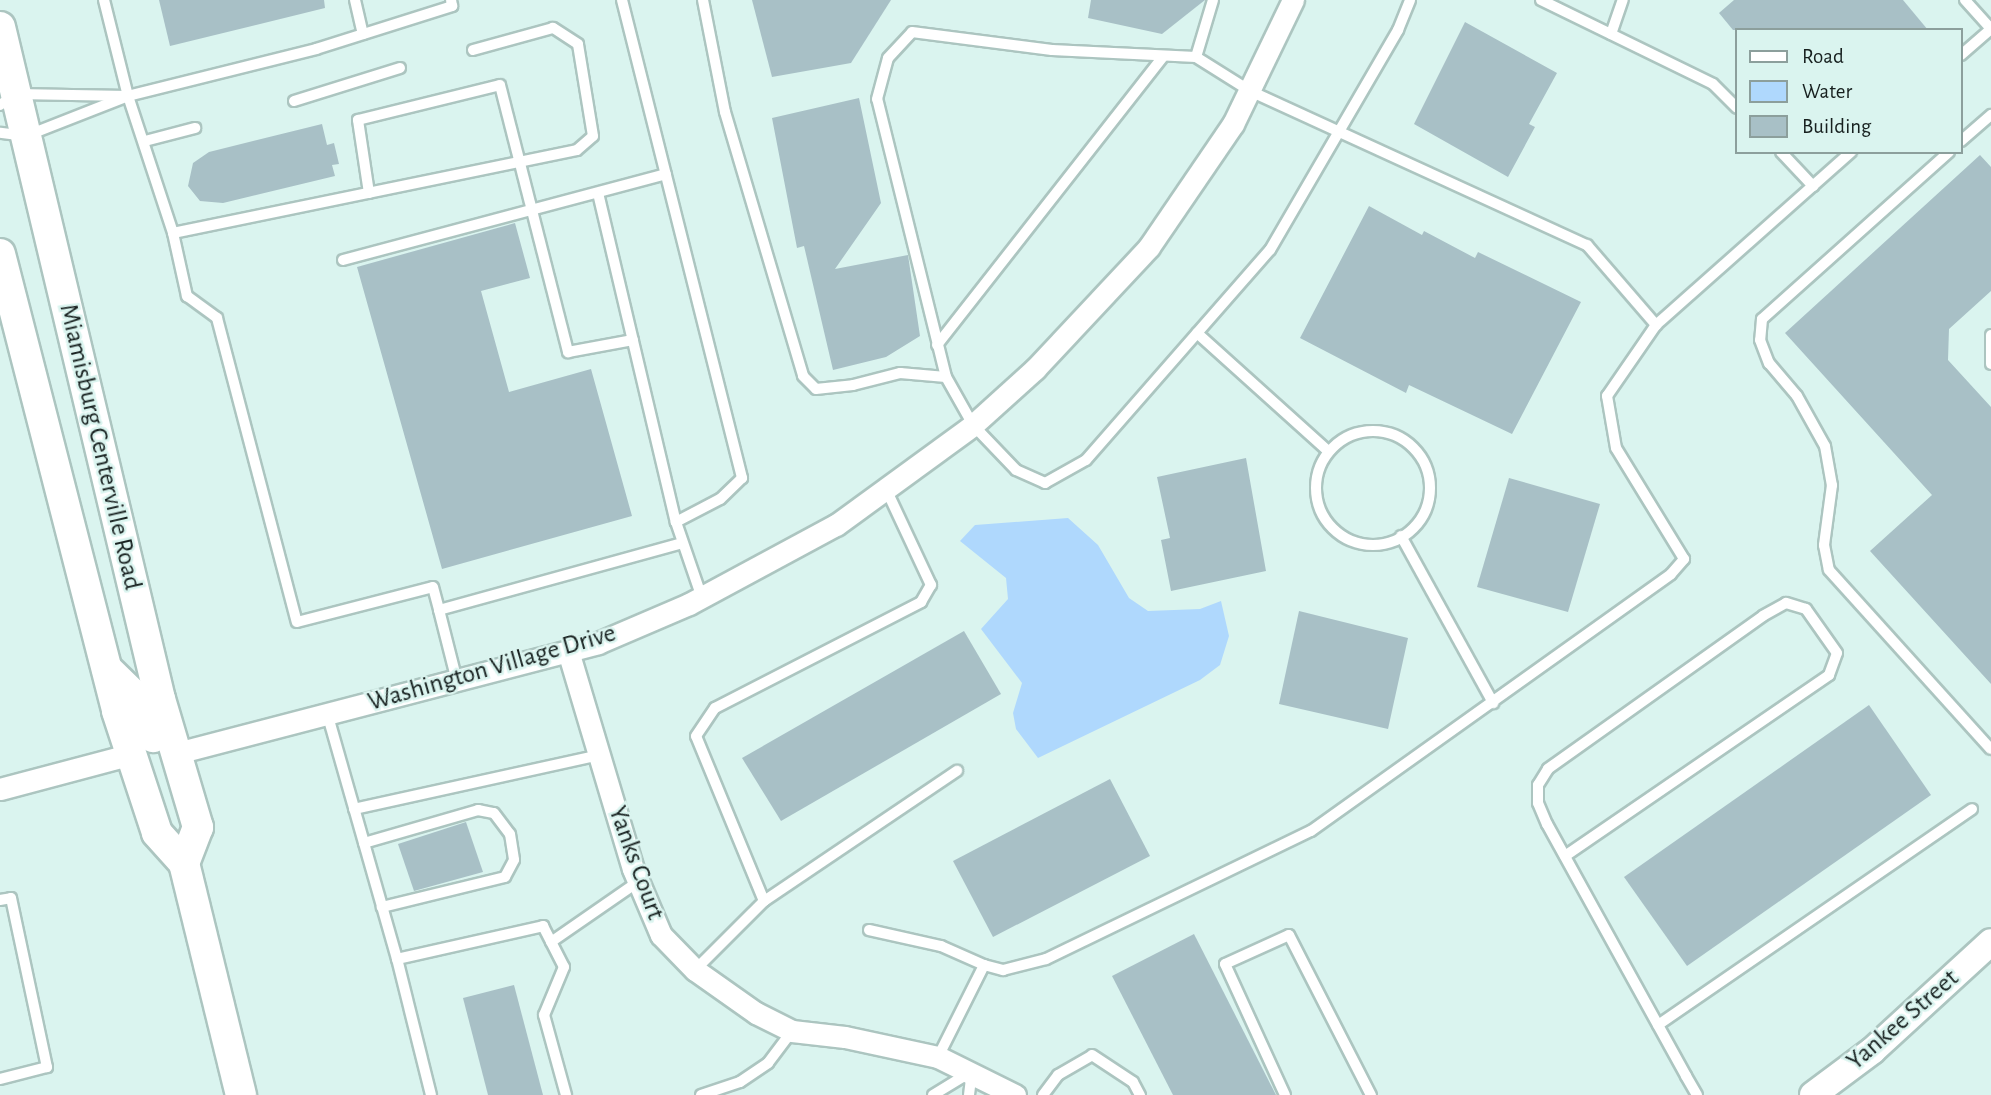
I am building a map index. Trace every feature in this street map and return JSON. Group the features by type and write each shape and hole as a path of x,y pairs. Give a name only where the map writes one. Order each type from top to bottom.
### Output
{"main road":[{"name":"Miamisburg Centerville Road","path":"0,27 13,135 198,827 187,857 244,1090"},
{"name":"Miamisburg Centerville Road","path":"0,254 107,669 132,754 157,832 187,857"},
{"path":"107,669 142,703 150,732 162,751 177,753"}],"street":[{"name":"Washington Village Drive","path":"177,753 568,651 702,598 836,525 887,491 972,425 1055,350 1149,247 1194,185 1250,91 1293,0"},
{"name":"Yanks Court","path":"568,651 639,881 662,935 695,970 745,1006 792,1031 845,1037 938,1056 1015,1095"},
{"path":"0,789 132,754"},
{"name":"Yankee Street","path":"1813,1095 1872,1051 1991,942"}],"lane":[{"path":"104,0 128,96 145,141 173,233 187,296 217,318 297,622 433,587 457,681"},
{"path":"355,0 363,34"},
{"path":"13,135 128,96 316,49 452,6 451,0"},
{"path":"622,0 742,478 720,499 676,522"},
{"path":"703,0 725,112 803,376 816,389 853,386 900,373 946,377"},
{"path":"1196,57 1213,0"},
{"path":"1410,0 1398,30 1339,133 1270,250 1086,460 1057,479 1045,483 1016,470 972,425 946,377 877,99 888,58 912,32 1052,50 1196,57 1250,91 1339,133 1587,245 1656,325"},
{"path":"1541,0 1713,83 1736,107"},
{"path":"1611,34 1623,0"},
{"path":"1963,53 1991,29 1965,0"},
{"path":"173,233 577,150 593,136 578,44 553,28 473,50"},
{"path":"937,345 1164,56"},
{"path":"294,101 400,68"},
{"path":"369,193 358,120 500,85 516,162 568,352 633,341"},
{"path":"8,99 128,96"},
{"path":"1963,139 1991,115"},
{"path":"145,141 195,128"},
{"path":"1783,154 1813,186"},
{"path":"869,930 941,946 984,965 1003,970 1046,959 1311,831 1590,635 1684,559 1616,448 1607,396 1656,325 1849,154"},
{"path":"1947,154 1762,319 1760,340 1769,363 1797,396 1825,446 1832,485 1824,545 1829,570 1991,750"},
{"path":"343,260 530,208 666,174"},
{"path":"598,193 676,522 702,598"},
{"path":"1197,333 1328,451"},
{"path":"1991,335 1991,364"},
{"path":"1378,430 1411,444 1426,467 1430,488 1427,508 1415,527 1401,536 1391,542 1364,544 1333,529 1319,507 1315,490 1317,473 1328,451 1353,433 1378,430"},
{"path":"764,901 696,736 715,708 921,602 931,584 887,491"},
{"path":"1401,536 1493,703"},
{"path":"439,610 682,543"},
{"path":"1565,856 1829,675 1837,653 1805,609 1786,603 1763,616 1548,769 1538,785 1538,803 1565,856 1698,1095"},
{"path":"327,713 397,959 431,1095"},
{"path":"354,809 599,755"},
{"path":"695,970 764,901 957,771"},
{"path":"1658,1025 1972,809"},
{"path":"364,843 478,810 494,813 510,834 514,860 505,877 382,907"},
{"path":"551,942 639,881"},
{"path":"0,900 10,898 47,1067 0,1079"},
{"path":"397,959 544,926 564,967 544,1015 566,1095"},
{"path":"1285,1095 1225,964 1289,935 1371,1095"},
{"path":"938,1056 984,965"},
{"path":"701,1095 740,1082 768,1063 792,1031"},
{"path":"1043,1095 1058,1075 1091,1055 1133,1082 1140,1095"},
{"path":"933,1095 972,1071"},
{"path":"969,1095 972,1071"}],"water":[{"path":"1068,518 1098,545 1129,598 1148,611 1200,609 1221,601 1229,636 1220,665 1200,680 1038,758 1016,729 1013,713 1022,683 981,629 1008,599 1006,578 960,541 975,525"}],"building":[{"path":"159,0 324,0 325,8 170,46"},
{"path":"752,0 891,0 851,63 772,77"},
{"path":"1091,0 1205,0 1162,34 1088,18"},
{"path":"1734,0 1903,0 1926,28 1733,30 1719,13"},
{"path":"1465,22 1557,73 1529,124 1535,127 1508,177 1414,124"},
{"path":"859,98 881,203 835,269 908,255 920,336 886,357 833,370 804,246 797,248 772,118"},
{"path":"322,124 327,145 334,143 339,164 332,165 335,176 223,203 200,201 188,186 193,163 209,152"},
{"path":"1980,155 1991,167 1991,291 1949,329 1948,360 1991,407 1991,684 1870,551 1932,495 1785,333"},
{"path":"1369,206 1422,235 1424,231 1475,258 1478,252 1581,302 1512,434 1409,385 1406,393 1300,338"},
{"path":"515,223 530,278 481,291 509,392 591,369 632,516 442,569 357,267"},
{"path":"1246,458 1266,571 1171,591 1161,540 1170,538 1157,477"},
{"path":"1509,478 1600,504 1568,612 1477,587"},
{"path":"1299,611 1408,638 1388,729 1279,704"},
{"path":"964,631 1001,694 781,821 742,758"},
{"path":"1869,705 1931,795 1687,966 1624,877"},
{"path":"1110,779 1150,856 993,937 953,861"},
{"path":"466,822 483,872 414,891 398,844"},
{"path":"1194,934 1276,1095 1173,1095 1112,976"},
{"path":"514,985 543,1095 488,1095 463,998"}]}
